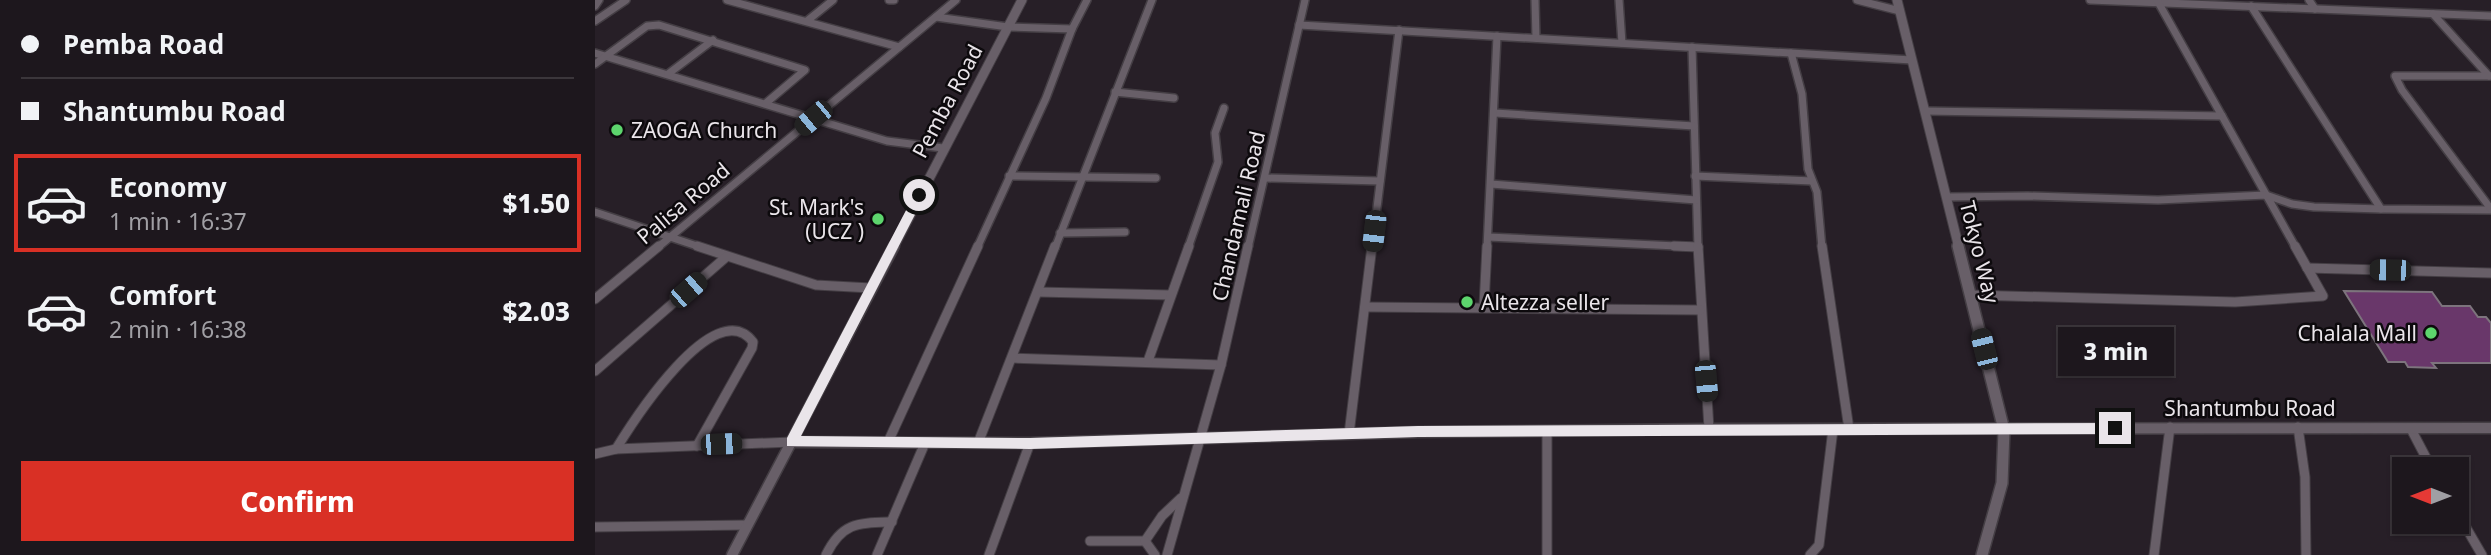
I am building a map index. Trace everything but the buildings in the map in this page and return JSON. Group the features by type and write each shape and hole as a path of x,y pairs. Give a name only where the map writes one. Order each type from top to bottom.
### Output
{"main road":[{"name":"Tokyo Way","path":"1898,5 2004,430 2002,483 1982,555"}],"street":[{"path":"595,6 600,0"},
{"path":"595,21 626,0"},
{"path":"727,0 899,47"},
{"path":"807,21 834,0"},
{"name":"Palisa Road","path":"595,299 956,0"},
{"name":"Pemba Road","path":"732,555 1022,0"},
{"path":"888,442 1047,99 1072,29 1087,0"},
{"path":"978,443 1152,0"},
{"name":"Chandamali Road","path":"1167,555 1181,498 1202,439 1221,365 1305,0"},
{"path":"1535,0 1536,38"},
{"path":"1619,0 1622,43"},
{"path":"1857,0 1898,5"},
{"path":"2090,0 2231,3 2491,16"},
{"path":"2309,0 2315,9"},
{"path":"1971,295 2235,302 2323,296 2158,1"},
{"path":"2251,6 2382,209"},
{"path":"2433,14 2490,77"},
{"path":"936,17 1008,27 1072,29"},
{"path":"595,64 653,24 713,40 804,71 767,103"},
{"path":"1299,25 1912,60"},
{"path":"1349,434 1399,30"},
{"path":"1484,306 1497,36"},
{"path":"668,74 713,40"},
{"path":"1692,47 1697,247 1709,429"},
{"path":"1791,52 1802,94 1808,169 1817,192 1825,274 1849,429"},
{"path":"595,53 899,144 943,148"},
{"path":"2490,77 2395,76 2402,90 2491,209"},
{"path":"1115,92 1174,98"},
{"path":"1148,361 1218,162 1215,133 1224,108"},
{"path":"1925,111 2222,116"},
{"path":"1495,113 1693,127"},
{"path":"1009,176 1156,177"},
{"path":"1695,176 1812,181"},
{"path":"1266,178 1380,181"},
{"path":"1491,184 1696,200"},
{"path":"1947,197 2028,196 2135,200 2266,195 2292,204 2313,207 2491,209"},
{"path":"595,212 816,285 871,288"},
{"path":"1060,233 1125,232"},
{"path":"1488,237 1697,247"},
{"path":"595,371 726,257"},
{"path":"2307,268 2491,273"},
{"path":"595,284 607,289"},
{"path":"1038,292 1170,295"},
{"path":"1365,307 1700,310"},
{"path":"616,449 660,384 704,342 720,331 748,335 753,342 752,348 697,446"},
{"path":"1012,358 1221,365"},
{"path":"2154,555 2170,427"},
{"path":"2298,427 2305,477 2306,555"},
{"name":"Shantumbu Road","path":"792,442 1030,443 1547,430 2491,428"},
{"path":"1810,555 1819,545 1833,429"},
{"path":"2411,429 2426,457"},
{"path":"1547,430 1547,555"},
{"path":"595,454 616,449 792,442"},
{"path":"877,555 926,443"},
{"path":"989,555 1030,443"},
{"path":"1145,541 1162,516 1181,498"},
{"path":"827,555 836,536 846,527 892,522"},
{"path":"595,527 747,524"},
{"path":"2469,533 2482,555"},
{"path":"1090,541 1145,541"},
{"path":"1145,541 1155,555"}],"place":[{"name":"ZAOGA Church","path":"617,130"},
{"name":"St. Mark's (UCZ )","path":"878,219"},
{"name":"Altezza seller","path":"1467,302"},
{"name":"Chalala Mall","path":"2431,333"}],"route":[{"path":"919,195 792,442 1030,443 1418,432 2115,428"}]}
